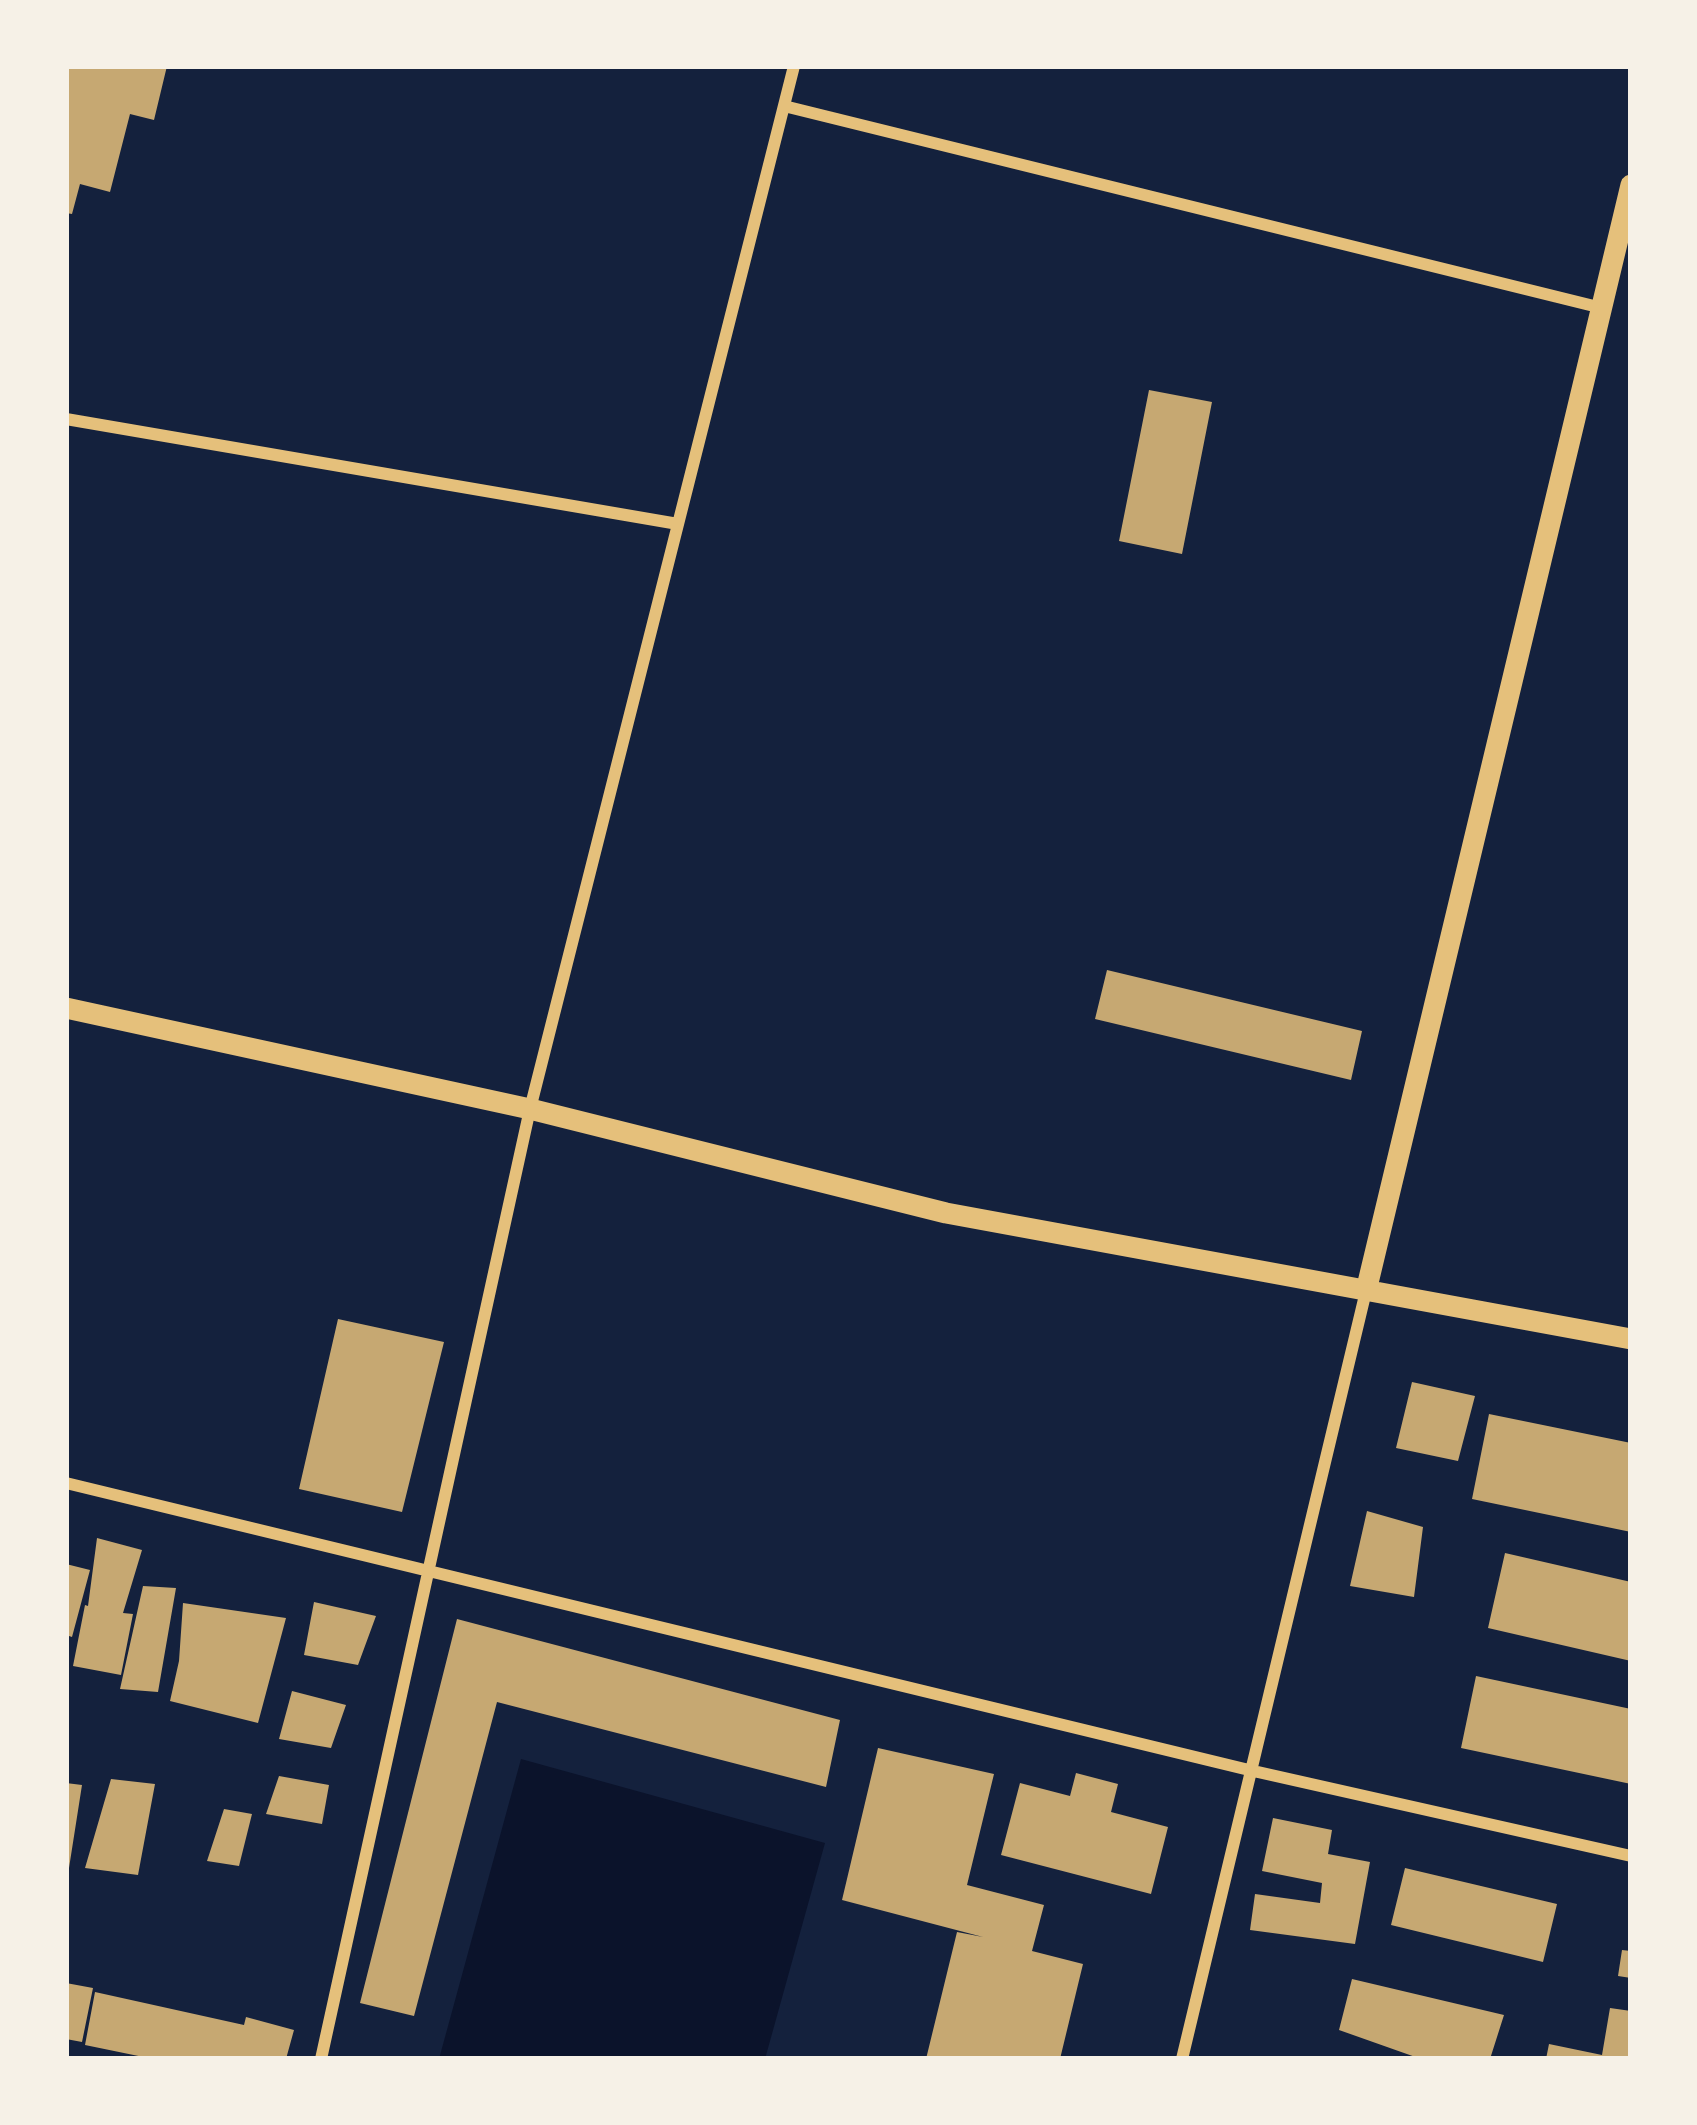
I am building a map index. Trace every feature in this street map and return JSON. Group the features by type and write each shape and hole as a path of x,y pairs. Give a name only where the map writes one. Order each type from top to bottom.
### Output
{"street":[{"path":"321,2059 530,1109 794,66"},
{"path":"784,106 1602,308"},
{"path":"1182,2059 1631,185"},
{"path":"66,419 678,524"},
{"path":"66,1009 530,1109 946,1213 1631,1340"},
{"path":"66,1483 1249,1770 1631,1856"}],"water":[{"path":"521,1759 825,1843 765,2059 439,2059"}],"building":[{"path":"66,66 167,66 154,120 130,114 110,192 80,184 72,214 66,213"},
{"path":"1149,390 1212,402 1182,554 1119,541"},
{"path":"1107,970 1362,1031 1351,1080 1095,1019"},
{"path":"338,1319 444,1342 402,1512 299,1489"},
{"path":"1412,1382 1475,1396 1458,1461 1396,1448"},
{"path":"1489,1414 1631,1443 1631,1532 1472,1499"},
{"path":"1367,1511 1423,1527 1414,1597 1350,1586"},
{"path":"97,1538 142,1550 123,1613 133,1614 121,1675 73,1666 88,1606"},
{"path":"1505,1553 1631,1582 1631,1661 1488,1628"},
{"path":"66,1564 90,1570 72,1637 66,1635"},
{"path":"143,1586 176,1588 158,1692 120,1689"},
{"path":"314,1602 376,1616 358,1665 304,1655"},
{"path":"183,1603 286,1618 258,1723 170,1701 179,1661"},
{"path":"457,1619 840,1720 826,1787 497,1702 414,2016 360,2003"},
{"path":"1476,1676 1631,1709 1631,1784 1461,1748"},
{"path":"292,1691 346,1705 331,1748 279,1739"},
{"path":"878,1748 994,1774 967,1885 1044,1905 1032,1951 1083,1964 1060,2059 926,2059 957,1932 983,1937 842,1900"},
{"path":"1076,1773 1118,1784 1111,1812 1168,1827 1151,1894 1001,1855 1020,1783 1070,1796"},
{"path":"279,1776 329,1785 322,1824 266,1814"},
{"path":"111,1779 155,1784 138,1875 85,1868"},
{"path":"66,1783 82,1785 69,1868 66,1868"},
{"path":"224,1809 252,1814 239,1866 207,1861"},
{"path":"1273,1818 1332,1830 1328,1854 1370,1862 1355,1944 1250,1930 1255,1894 1320,1903 1322,1883 1262,1871"},
{"path":"1405,1868 1557,1904 1543,1962 1391,1925"},
{"path":"1622,1950 1631,1951 1631,1978 1618,1976"},
{"path":"1352,1979 1504,2015 1490,2059 1421,2059 1339,2030"},
{"path":"66,1983 93,1988 82,2042 66,2039"},
{"path":"95,1992 244,2025 246,2017 294,2030 286,2059 153,2059 85,2045"},
{"path":"1610,2008 1631,2011 1631,2059 1546,2059 1549,2044 1602,2055"}]}
